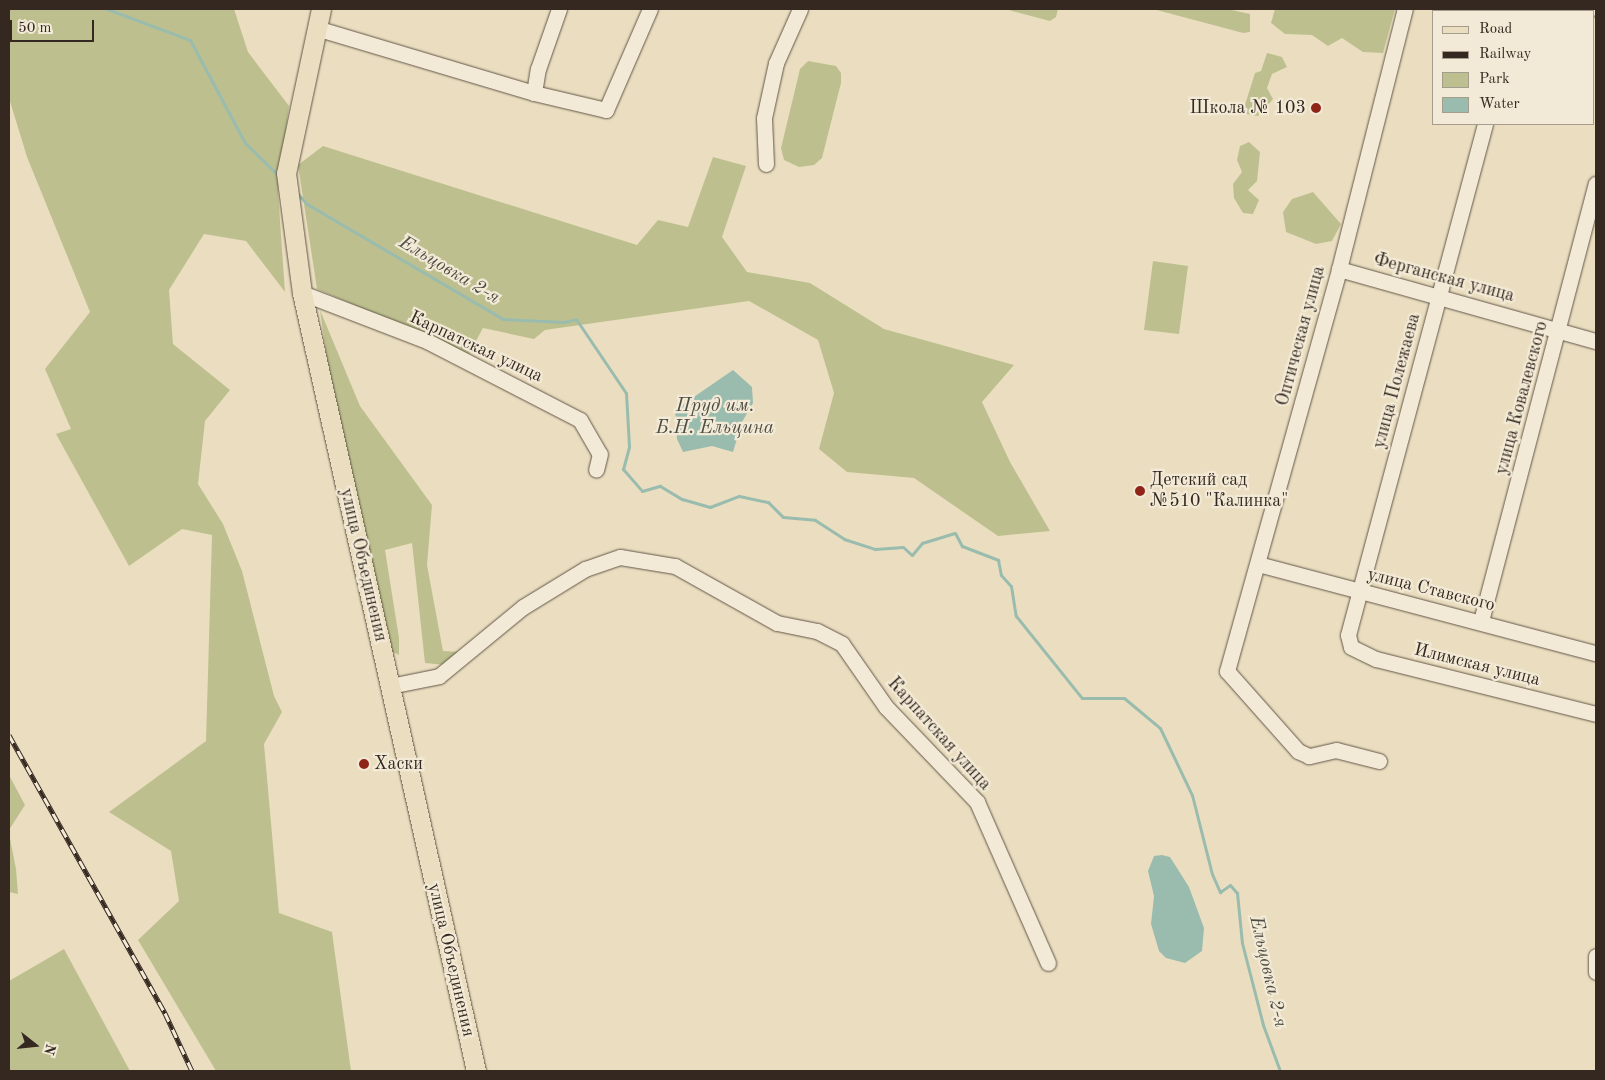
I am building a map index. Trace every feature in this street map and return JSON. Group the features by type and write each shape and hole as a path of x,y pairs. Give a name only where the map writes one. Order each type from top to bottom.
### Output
{"main road":[{"name":"улица Объединения","path":"321,9 308,56 286,173 302,293 476,1071"}],"street":[{"path":"534,92 538,69 559,9"},
{"path":"316,28 534,92 606,110 650,9"},
{"path":"766,164 764,118 776,63 800,9"},
{"name":"Оптическая улица","path":"1379,761 1336,750 1309,756 1298,751 1227,671 1339,269 1405,9"},
{"name":"улица Полежаева","path":"1351,647 1348,635 1485,125"},
{"name":"улица Ковалевского","path":"1481,621 1560,330 1596,184"},
{"name":"Ферганская улица","path":"1339,269 1440,295 1596,341"},
{"name":"Карпатская улица","path":"302,293 427,342 580,420 600,454 596,470"},
{"name":"Карпатская улица","path":"390,686 439,676 523,607 585,569 620,557 675,566 777,623 817,630 842,644 886,707 977,802 1048,963"},
{"name":"улица Ставского","path":"1258,564 1360,592 1481,621 1596,653"},
{"name":"Илимская улица","path":"1351,647 1376,659 1596,714"},
{"path":"1596,956 1596,972"}],"green space":[{"path":"9,9 234,9 248,52 289,106 278,192 285,292 246,241 204,234 169,290 173,344 230,390 205,421 198,484 223,524 242,571 274,696 282,712 264,744 279,913 332,932 351,1071 216,1071 138,940 179,901 171,851 109,812 206,741 212,535 182,529 129,566 56,434 71,429 45,369 90,312 27,157 9,98"},
{"path":"1005,9 1058,9 1056,17 1050,21"},
{"path":"1153,9 1227,9 1250,14 1250,32 1243,33"},
{"path":"1275,9 1395,9 1383,53 1363,52 1342,38 1328,46 1312,35 1285,34 1271,23"},
{"path":"1267,53 1282,57 1287,67 1272,74 1267,88 1273,99 1258,116 1247,114 1244,108 1255,73 1261,71"},
{"path":"808,61 836,66 841,73 841,83 822,158 814,165 799,167 784,160 781,148 800,69"},
{"path":"1249,142 1260,152 1257,181 1248,190 1259,200 1253,214 1243,213 1234,198 1233,184 1242,172 1237,160 1240,146"},
{"path":"323,146 637,245 658,220 688,227 713,157 746,166 722,237 747,272 810,283 884,329 1014,365 982,402 1010,462 1050,531 998,536 914,478 847,472 819,449 834,393 818,340 749,301 545,330 534,339 483,328 469,354 317,289 298,165"},
{"path":"1313,192 1341,224 1332,241 1316,244 1286,232 1283,212 1292,199"},
{"path":"1153,261 1188,266 1179,334 1144,330"},
{"path":"320,310 360,406 432,505 427,565 443,651 463,652 446,665 425,663 412,543 385,550 399,638 399,655 389,650 335,415"},
{"path":"9,775 25,805 9,830"},
{"path":"9,833 16,869 18,894 9,892"},
{"path":"64,949 130,1071 9,1071 9,981"}],"water":[{"name":"Пруд им. Б.Н. Ельцина","path":"733,370 752,387 753,403 742,422 733,452 712,446 683,452 677,439 675,410"},
{"path":"1154,856 1170,857 1189,887 1204,928 1202,951 1185,963 1166,958 1159,951 1151,924 1154,896 1148,871"}],"waterway":[{"name":"Ельцовка 2-я","path":"107,9 190,40 245,143 279,176"},
{"name":"Ельцовка 2-я","path":"297,193 307,204 503,319 564,322 576,319 626,393 629,447 623,469 642,491 660,486 682,499 710,507 739,496 768,502 783,517 815,520 844,539 875,549 903,547 912,555 922,543 955,533 962,546 998,560 1001,575 1011,586 1016,616 1082,698 1124,698 1160,728 1192,795 1212,874 1220,892 1230,885 1237,893 1242,943 1263,1025 1280,1071"}],"railway":[{"path":"9,735 165,1013 192,1071"}],"place":[{"name":"Школа № 103","path":"1316,108"},
{"name":"Детский сад №510 \"Калинка\"","path":"1140,491"},
{"name":"Хаски","path":"364,764"}]}
